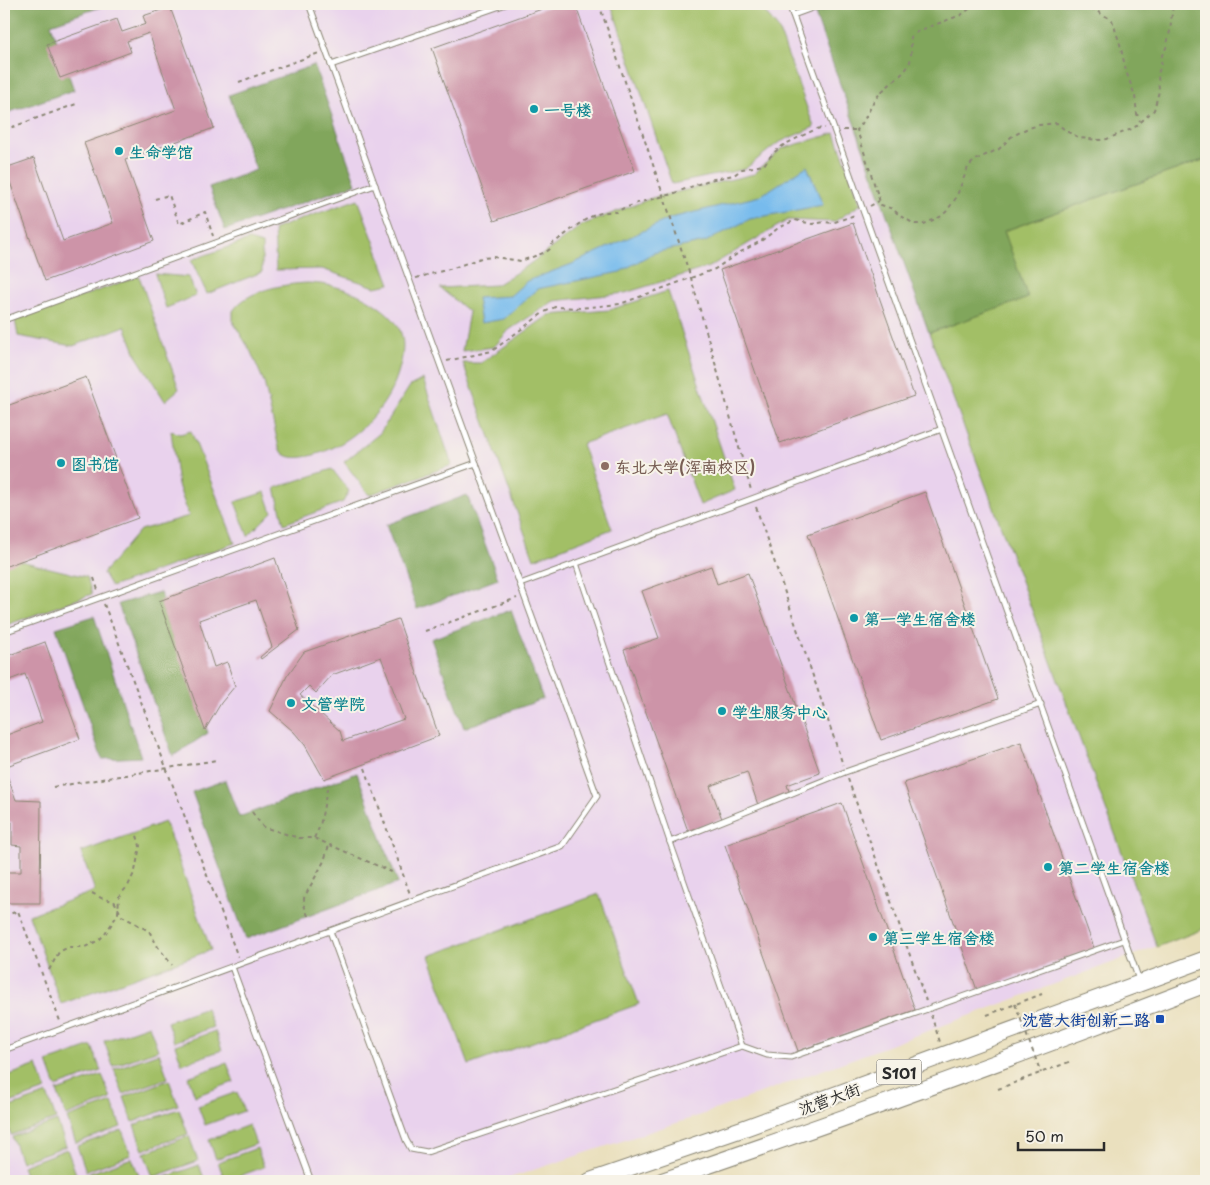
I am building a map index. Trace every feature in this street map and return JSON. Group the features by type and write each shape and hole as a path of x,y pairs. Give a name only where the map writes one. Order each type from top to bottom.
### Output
{"main road":[{"name":"沈营大街","path":"590,1181 742,1130 1206,958"},
{"name":"沈营大街","path":"662,1181 1056,1041 1206,984"}],"lane":[{"path":"4,1050 562,846 597,796 309,4"},
{"path":"331,65 506,4"},
{"path":"789,4 1140,983"},
{"path":"793,15 823,4"},
{"path":"4,320 375,185"},
{"path":"520,584 942,429"},
{"path":"4,632 476,464"},
{"path":"576,563 670,842 742,1046"},
{"path":"670,842 846,772 1041,704"},
{"path":"330,931 406,1140 411,1150 426,1152 742,1046 767,1055 791,1057 1124,940"},
{"path":"232,967 311,1181"}],"path":[{"path":"599,4 691,278 753,498 944,1055"},
{"path":"857,130 876,98 906,70 912,54 910,46 911,37 918,31 961,14 976,4"},
{"path":"1084,4 1112,20 1135,96 1137,114 1140,121"},
{"path":"857,130 881,205 893,209 915,224 924,224 940,217 946,212 956,198 968,166 975,160 999,149 1011,137 1039,125 1057,123 1066,131 1080,138 1099,140 1125,133 1134,128 1154,110 1157,101 1159,91 1158,74 1170,31 1173,4"},
{"path":"239,82 326,51"},
{"path":"4,130 79,103"},
{"path":"410,280 481,258 494,257 521,261 546,252 553,243 584,219 609,211 618,212 622,208 709,180 734,175 742,169 764,165 780,147 822,128 857,130"},
{"path":"155,199 169,195 179,224 205,212 216,242"},
{"path":"440,363 492,351 544,313 556,307 580,308 616,305 715,269 777,229 795,220 812,224 832,223 844,220 879,201"},
{"path":"94,578 241,964"},
{"path":"425,631 524,596"},
{"path":"53,787 217,760"},
{"path":"365,768 413,901"},
{"path":"314,838 320,826 328,784"},
{"path":"252,812 263,827 299,838 314,838 394,872"},
{"path":"49,970 58,952 68,947 85,947 99,940 118,914 119,896 128,886 135,871 140,846 136,832"},
{"path":"308,916 304,906 304,898 324,861 329,845"},
{"path":"92,893 103,899 114,901 122,916 148,931 172,965"},
{"path":"4,916 18,911 62,1028"},
{"path":"987,1015 1042,994"},
{"path":"1016,1004 1041,1073"},
{"path":"998,1089 1069,1062"}],"shaded area":[{"name":"东北大学(浑南校区)","path":"4,4 1206,4 1206,928 698,1116 500,1181 4,1181"}],"green space":[{"path":"4,4 109,4 51,24 74,90 4,114"},
{"path":"611,4 759,5 778,28 814,127 778,143 745,169 672,184"},
{"path":"844,4 1206,4 1206,159 1004,231 1028,298 929,333 815,14"},
{"path":"314,65 356,184 225,230 209,187 256,170 229,95"},
{"path":"835,133 861,204 834,222 788,220 709,267 625,293 554,301 509,330 494,347 462,351 469,312 440,288 496,285 527,266 582,225 652,198 754,174 781,149"},
{"path":"1206,159 1206,928 1157,947 929,333 1027,298 1004,231"},
{"path":"358,199 390,284 375,287 322,269 276,270 274,229"},
{"path":"249,240 262,244 262,272 207,294 191,260"},
{"path":"155,274 189,277 196,296 166,308"},
{"path":"139,276 179,389 165,401 137,357 125,326 73,346 18,336 15,320"},
{"path":"308,283 345,289 371,301 387,313 398,326 401,332 403,348 400,366 388,397 367,423 340,444 326,451 310,456 293,457 285,455 279,448 264,382 250,350 233,322 233,311 239,304 256,293 277,287"},
{"path":"668,291 735,490 700,505 667,414 582,444 612,529 534,559 463,363 481,363 549,315 609,310"},
{"path":"423,379 452,465 369,495 344,462 380,433 410,386"},
{"path":"171,431 180,434 191,431 235,543 111,587 103,573 140,530 189,516 178,485"},
{"path":"332,469 349,491 343,502 284,524 275,488"},
{"path":"265,492 272,512 248,536 235,502"},
{"path":"467,495 498,579 417,609 386,525"},
{"path":"4,557 87,577 92,594 4,626"},
{"path":"160,592 208,733 173,756 118,604"},
{"path":"511,610 543,699 464,728 431,639"},
{"path":"94,616 141,757 102,759 56,628"},
{"path":"357,773 398,883 246,939 192,792 225,780 239,817"},
{"path":"165,822 211,950 61,1004 29,915 95,891 81,852"},
{"path":"599,894 639,1004 469,1065 429,956"},
{"path":"206,1008 213,1027 174,1042 167,1022"},
{"path":"149,1025 158,1050 113,1066 104,1041"},
{"path":"215,1031 222,1050 182,1064 175,1045"},
{"path":"92,1046 101,1071 56,1087 47,1062"},
{"path":"159,1053 168,1078 123,1094 114,1069"},
{"path":"227,1063 234,1082 195,1096 188,1077"},
{"path":"37,1065 46,1090 4,1105 4,1077"},
{"path":"102,1075 111,1099 66,1116 57,1091"},
{"path":"169,1080 178,1105 133,1122 124,1097"},
{"path":"237,1092 244,1111 205,1125 198,1106"},
{"path":"47,1094 56,1119 11,1135 4,1115 4,1109"},
{"path":"112,1102 121,1127 76,1143 67,1118"},
{"path":"179,1109 188,1134 143,1150 134,1125"},
{"path":"57,1121 66,1146 21,1162 12,1137"},
{"path":"249,1125 256,1144 216,1159 209,1140"},
{"path":"122,1130 131,1155 86,1171 77,1146"},
{"path":"189,1136 198,1161 153,1177 144,1153"},
{"path":"257,1148 264,1167 225,1181 218,1162"},
{"path":"67,1149 76,1174 56,1181 27,1181 22,1166"},
{"path":"132,1158 141,1181 90,1181 87,1174"},
{"path":"199,1165 205,1181 154,1181"}],"water":[{"path":"807,166 823,205 750,219 705,242 653,253 620,272 537,289 504,319 481,323 477,298 510,296 527,281 572,264 671,218 760,196"}],"building":[{"name":"一号楼","path":"556,4 575,4 635,171 494,221 432,48"},
{"name":"生命学馆","path":"170,7 214,128 125,160 154,241 45,281 5,168 34,158 63,241 113,223 84,143 176,110 149,33 127,41 131,52 60,78 47,44 117,19 122,32 146,24 143,16"},
{"path":"853,223 914,396 780,443 720,270"},
{"name":"图书馆","path":"86,377 138,518 4,567 4,407"},
{"name":"第一学生宿舍楼","path":"925,492 998,699 881,740 808,534"},
{"path":"275,558 299,630 261,659 260,657 272,647 256,600 199,620 214,667 227,662 235,686 221,703 205,730 159,601"},
{"name":"学生服务中心","path":"711,566 717,584 748,573 820,773 787,785 790,794 758,805 747,772 710,786 722,819 688,831 624,650 659,638 642,591"},
{"name":"文管学院","path":"398,619 439,736 324,779 305,745 294,732 270,711 287,676 304,652","holes":["381,657 404,719 343,741 340,731 300,695 309,686 316,693 332,675"]},
{"path":"45,642 80,739 4,767 4,736 42,722 25,674 4,682 4,657"},
{"name":"第二学生宿舍楼","path":"1021,742 1094,948 977,990 904,783"},
{"path":"4,767 16,800 41,801 40,903 4,903 4,872 21,872 21,846 12,845 12,822 4,822"},
{"name":"第三学生宿舍楼","path":"842,803 915,1010 798,1051 725,845"}],"place":[{"name":"一号楼","path":"534,109"},
{"name":"生命学馆","path":"119,151"},
{"name":"图书馆","path":"61,463"},
{"name":"东北大学(浑南校区)","path":"605,466"},
{"name":"第一学生宿舍楼","path":"854,618"},
{"name":"文管学院","path":"291,703"},
{"name":"学生服务中心","path":"722,711"},
{"name":"第二学生宿舍楼","path":"1048,867"},
{"name":"第三学生宿舍楼","path":"873,937"},
{"name":"沈营大街创新二路","path":"1160,1019"}]}
